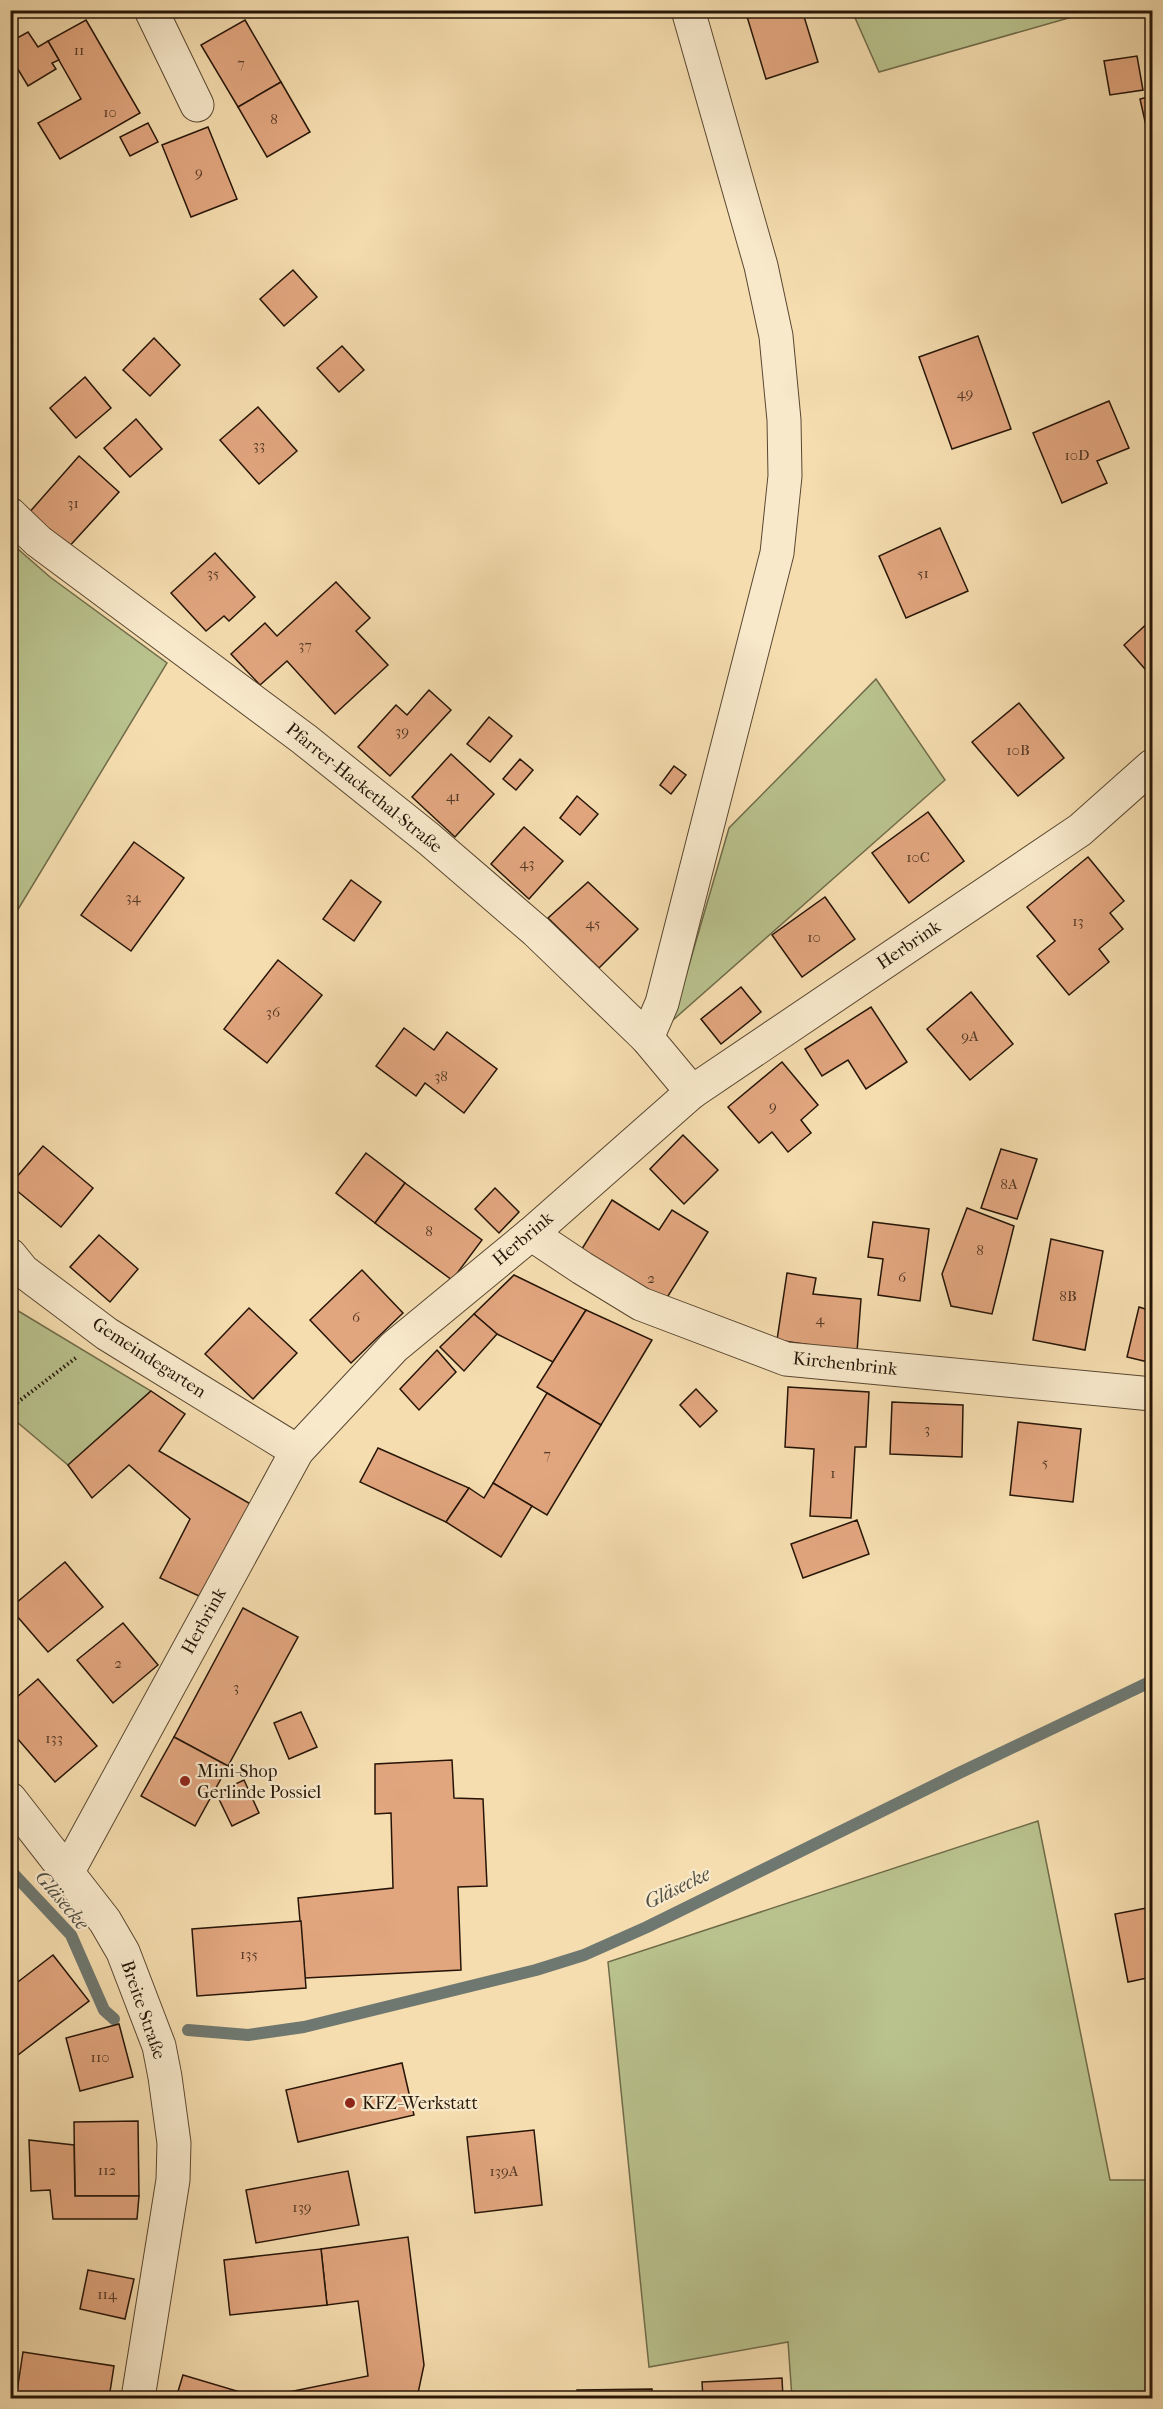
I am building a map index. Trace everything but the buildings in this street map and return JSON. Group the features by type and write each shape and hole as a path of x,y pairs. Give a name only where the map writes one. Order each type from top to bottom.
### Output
{"street":[{"path":"151,10 197,105"},
{"path":"648,1038 662,1004 777,553 785,476 784,420 776,336 760,266 688,10"},
{"name":"Pfarrer-Hackethal-Straße","path":"10,514 38,541 304,739 429,838 536,931 648,1038 692,1092"},
{"name":"Herbrink","path":"68,1871 297,1451 394,1347 531,1233 692,1092 1080,830 1152,766"},
{"name":"Kirchenbrink","path":"531,1233 641,1304 786,1359 1152,1394"},
{"name":"Gemeindegarten","path":"10,1255 23,1271 107,1334 297,1451"},
{"name":"Breite Straße","path":"10,1799 105,1921 123,1952 159,2046 171,2112 174,2143 173,2180 138,2398"}],"path":[{"path":"10,1408 107,1334"}],"green space":[{"path":"852,11 1093,11 879,72"},
{"path":"11,543 50,577 167,663 11,921"},
{"path":"876,679 945,780 673,1020 729,828"},
{"path":"10,1306 151,1391 68,1465 11,1417"},
{"path":"1038,1821 1110,2180 1152,2180 1152,2398 792,2398 788,2342 649,2367 608,1962"}],"waterway":[{"name":"Gläsecke","path":"188,2030 248,2035 304,2027 536,1970 584,1955 647,1927 1152,1681"},
{"name":"Gläsecke","path":"10,1870 71,1935 104,2010 114,2019"}],"place":[{"name":"Mini-Shop Gerlinde Possiel","path":"185,1781"},
{"name":"KFZ-Werkstatt","path":"350,2103"}]}
